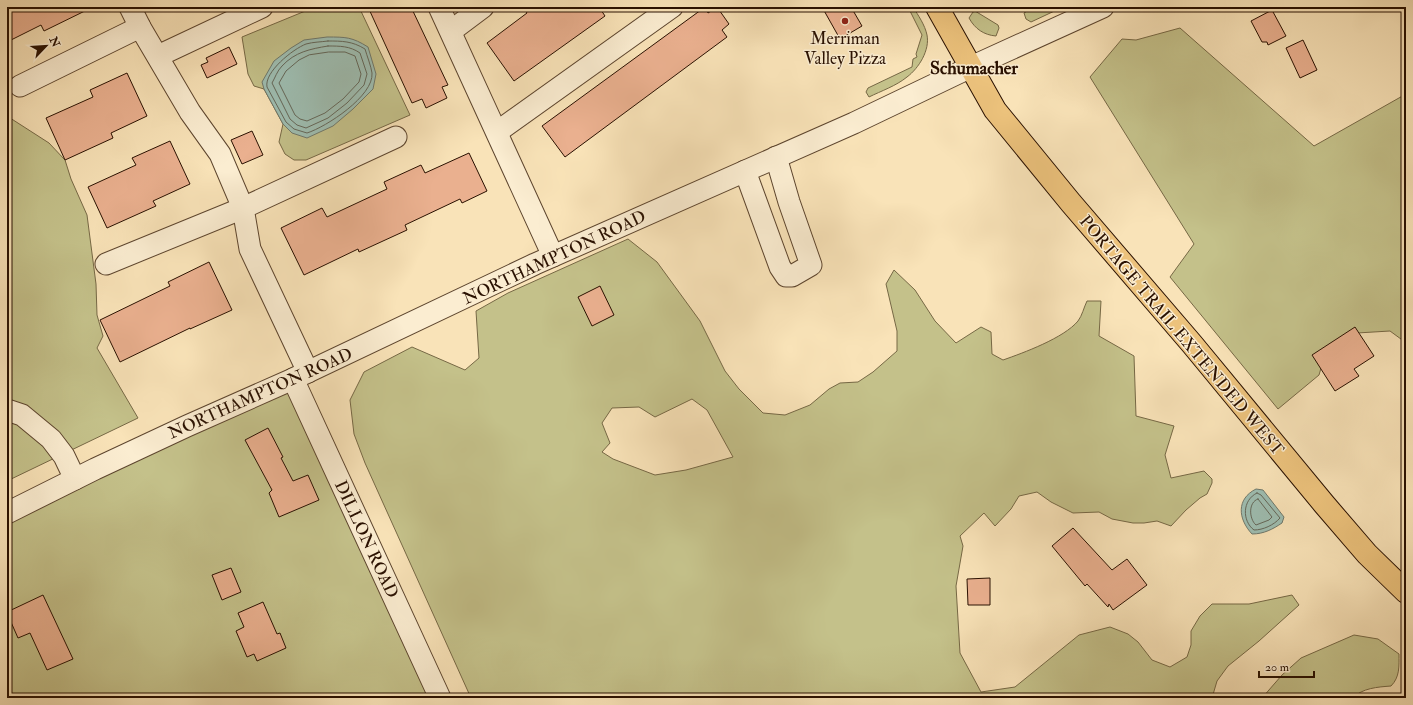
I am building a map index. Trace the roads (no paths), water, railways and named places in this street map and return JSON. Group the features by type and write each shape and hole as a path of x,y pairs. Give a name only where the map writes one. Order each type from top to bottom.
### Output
{"main road":[{"name":"PORTAGE TRAIL EXTENDED WEST","path":"937,7 995,110 1071,203 1192,344 1324,504 1367,554 1406,592"}],"street":[{"name":"DILLON ROAD","path":"130,7 140,27 190,112 220,154 243,208 250,248 301,376 440,698"},
{"path":"158,56 262,7"},
{"path":"439,7 554,256"},
{"path":"450,31 483,7"},
{"path":"497,132 672,7"},
{"name":"NORTHAMPTON ROAD","path":"7,513 196,422 301,376 554,256 854,123 971,67 1103,7"},
{"path":"20,86 140,27"},
{"path":"106,264 243,208 396,137"},
{"path":"745,171 780,268 786,276 792,276 811,265 789,202 776,158"},
{"path":"7,410 22,415 51,439 64,456 75,479"}],"water":[{"path":"327,37 349,38 368,47 376,74 373,89 353,109 333,126 307,138 292,133 283,124 264,89 262,82 274,61 291,48 304,40"},
{"path":"1256,489 1263,490 1284,517 1282,523 1272,529 1252,534 1244,522 1241,510 1245,498"}],"place":[{"name":"Merriman Valley Pizza","path":"845,21"}],"district":[{"name":"Schumacher","path":"974,68"}]}
